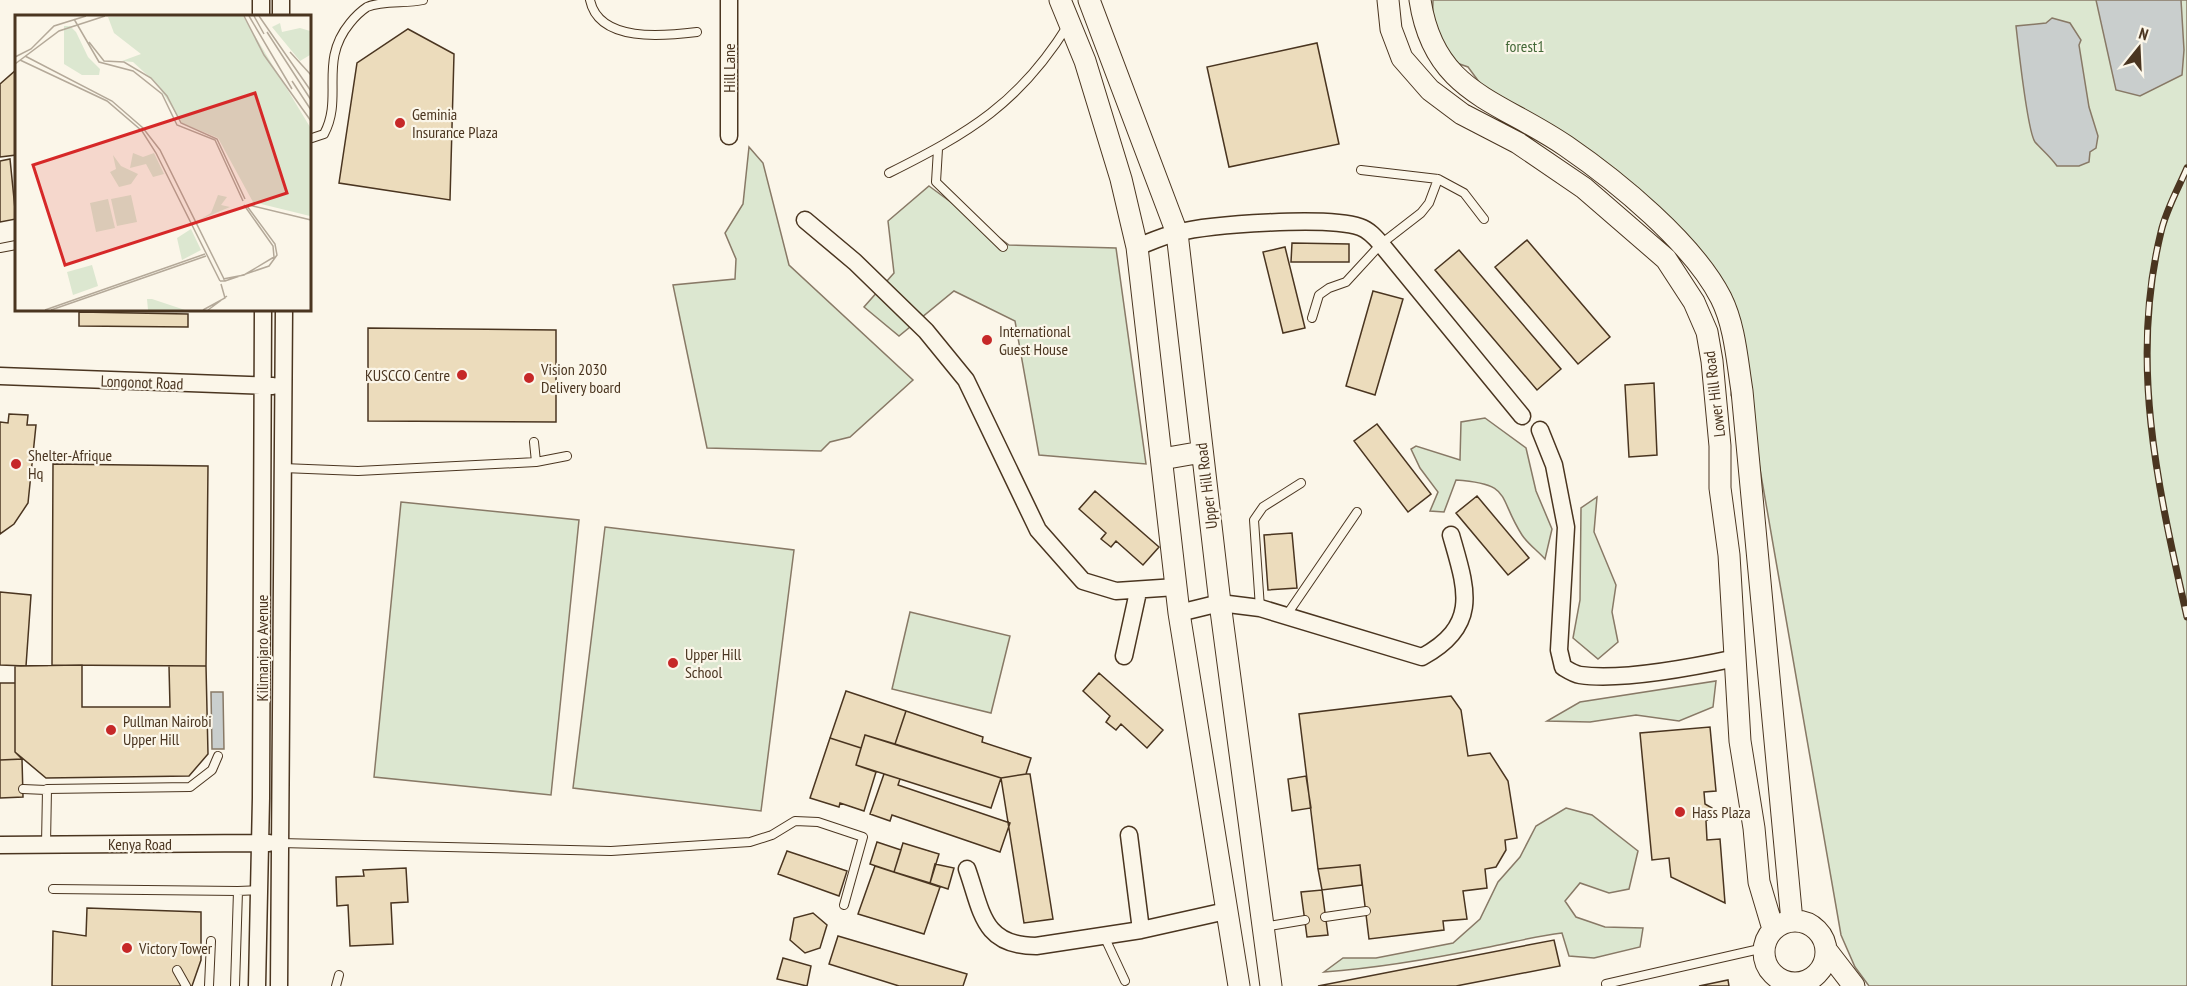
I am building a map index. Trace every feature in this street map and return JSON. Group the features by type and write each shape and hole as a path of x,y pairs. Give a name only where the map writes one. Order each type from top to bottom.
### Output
{"street":[{"name":"Hill Lane","path":"729,0 729,136"},
{"name":"Upper Hill Road","path":"1089,0 1177,233 1220,603 1271,986"},
{"name":"Lower Hill Road","path":"1388,0 1391,29 1402,58 1430,90 1462,114 1518,143 1584,188 1666,259 1694,302 1707,332 1712,361 1736,658 1740,741 1754,828 1759,882 1773,951"},
{"name":"Lower Hill Road","path":"1420,0 1424,28 1438,57 1457,80 1493,104 1566,146 1647,210 1695,260 1721,298 1733,335 1742,391 1773,951"},
{"path":"1064,8 1085,61 1121,179 1137,247 1179,613 1239,986"},
{"path":"805,220 855,262 926,330 966,380 1038,530 1083,581 1097,587 1138,592 1176,587"},
{"path":"1137,247 1177,233 1254,224 1336,224 1359,227 1370,232 1381,244 1522,416"},
{"name":"Kilimanjaro Avenue","path":"257,986 260,890 263,310"},
{"name":"Kilimanjaro Avenue","path":"279,986 284,310"},
{"name":"Longonot Road","path":"0,376 283,386"},
{"path":"1540,430 1554,465 1566,527 1559,650 1563,667 1578,675 1613,675 1695,666 1736,658"},
{"path":"1162,459 1202,452"},
{"path":"1179,613 1220,603 1260,608 1422,657 1435,650 1459,627 1466,589 1451,535"},
{"path":"1125,656 1138,592"},
{"path":"1129,836 1141,930"},
{"name":"Kenya Road","path":"0,845 279,843"},
{"path":"967,868 987,927 1009,944 1036,946 1104,936 1226,911"},
{"path":"1827,951 1822,969 1803,984 1784,981 1773,951 1812,926 1819,932 1827,951 1854,986"}],"lane":[{"path":"310,139 324,134 332,120 332,59 344,30 368,7 423,0"},
{"path":"590,0 592,10 601,21 627,32 663,35 697,32"},
{"path":"889,173 938,149 987,119 1028,80 1054,47 1068,24 1064,8"},
{"path":"938,149 936,182 1004,247"},
{"path":"1361,170 1438,179 1464,193 1484,219"},
{"path":"1312,318 1319,295 1329,288 1346,282 1381,244 1421,213 1429,203 1438,179"},
{"path":"0,248 15,245"},
{"path":"534,442 536,462"},
{"path":"283,468 358,471 536,462 567,456"},
{"path":"1260,608 1254,520 1263,507 1301,483"},
{"path":"1286,616 1357,512"},
{"path":"23,789 190,788 212,770 218,756"},
{"path":"45,844 46,790"},
{"path":"279,843 611,851 750,842 772,835 795,821 818,822 862,837 844,905"},
{"path":"52,889 260,890"},
{"path":"235,986 238,891"},
{"path":"1325,917 1366,911"},
{"path":"1263,927 1305,920"},
{"path":"1104,936 1125,981"},
{"path":"209,986 211,941"},
{"path":"1606,984 1773,951"},
{"path":"177,970 186,986"},
{"path":"336,986 339,975"}],"green space":[{"name":"forest1","path":"1433,0 2187,0 2187,986 1869,986 1855,967 1841,935 1757,452 1731,395 1735,343 1730,296 1576,144 1485,90 1468,67 1451,61 1432,37"},
{"path":"749,147 763,163 789,265 913,380 850,437 830,442 821,451 707,448 673,285 735,279 736,259 725,233 743,204"},
{"path":"929,186 1009,245 1116,248 1146,464 1039,455 1015,321 954,291 899,336 864,307 894,273 888,221"},
{"path":"1485,418 1526,448 1536,491 1552,529 1545,559 1522,535 1501,494 1487,485 1456,480 1444,512 1430,511 1438,492 1420,468 1411,449 1416,446 1460,460 1461,422"},
{"path":"1597,497 1594,532 1616,585 1612,612 1618,642 1598,659 1573,638 1580,600 1581,508"},
{"path":"401,502 579,520 551,795 374,777"},
{"path":"605,527 794,550 761,811 573,788"},
{"path":"910,612 1010,636 991,713 892,689"},
{"path":"1716,681 1713,707 1679,721 1636,715 1590,722 1547,721 1580,702"},
{"path":"1566,808 1592,815 1638,851 1629,889 1609,893 1580,883 1565,901 1576,917 1605,927 1643,928 1640,947 1594,958 1569,956 1562,933 1424,959 1324,972 1343,958 1376,958 1453,943 1480,919 1498,882 1520,857 1536,826"}],"shaded area":[{"path":"2096,0 2181,0 2184,50 2182,75 2140,96 2116,90"},
{"path":"2052,18 2070,23 2081,40 2079,45 2089,107 2098,136 2096,148 2090,152 2089,162 2079,166 2057,166 2035,142 2029,122 2016,26 2046,23"},
{"path":"211,692 223,692 224,749 212,749"}],"building":[{"name":"Geminia Insurance Plaza","path":"408,29 454,54 450,200 339,183 357,63"},
{"path":"1317,43 1339,144 1229,167 1207,67"},
{"path":"15,71 15,155 0,157 0,84"},
{"path":"10,159 15,219 0,222 0,161"},
{"path":"1527,240 1610,337 1578,364 1495,267"},
{"path":"1292,243 1349,244 1349,262 1291,262"},
{"path":"1285,247 1305,328 1283,333 1263,252"},
{"path":"1459,250 1561,369 1537,390 1435,270"},
{"path":"1373,291 1403,299 1375,395 1346,386"},
{"path":"79,312 188,314 188,327 79,326"},
{"name":"KUSCCO Centre","path":"368,328 556,330 556,422 368,421"},
{"path":"1654,383 1657,455 1629,457 1625,385"},
{"name":"Shelter-Afrique Hq","path":"9,414 28,415 27,425 36,425 28,503 14,524 0,534 0,422 8,423"},
{"path":"1377,424 1431,494 1408,512 1354,441"},
{"path":"53,464 208,466 206,666 52,665"},
{"path":"1095,491 1159,547 1143,565 1116,541 1111,547 1101,539 1106,533 1079,509"},
{"path":"1477,496 1529,558 1508,575 1456,513"},
{"path":"1292,533 1297,588 1268,590 1264,535"},
{"path":"0,592 31,595 26,666 0,665"},
{"name":"Pullman Nairobi Upper Hill","path":"82,665 82,707 170,707 169,666 206,666 208,754 189,776 46,778 15,752 15,666"},
{"path":"1099,673 1163,730 1147,748 1121,724 1116,730 1106,722 1110,716 1083,691"},
{"path":"0,683 15,683 15,752 22,759 0,760"},
{"path":"846,691 906,711 895,744 865,735 861,748 830,738"},
{"path":"1451,696 1461,710 1468,756 1490,753 1508,781 1517,838 1505,840 1506,850 1496,867 1485,869 1487,888 1463,891 1467,919 1443,921 1444,930 1369,939 1360,865 1318,869 1299,714"},
{"path":"906,711 983,737 982,742 1031,758 1026,774 1001,778 895,744"},
{"name":"Hass Plaza","path":"1710,727 1716,791 1704,792 1705,804 1712,808 1713,816 1706,821 1707,840 1720,839 1725,903 1671,877 1669,858 1652,860 1640,733"},
{"path":"865,735 1001,778 991,808 856,765"},
{"path":"830,738 861,748 856,765 876,772 864,811 840,803 839,807 810,798"},
{"path":"22,759 23,797 0,798 0,760"},
{"path":"884,774 900,779 898,785 1010,823 1000,852 892,815 890,821 870,814"},
{"path":"1030,774 1053,919 1024,923 1001,778"},
{"path":"1306,776 1311,808 1292,811 1288,779"},
{"path":"877,842 901,850 894,872 870,864"},
{"path":"903,843 939,854 930,883 894,872"},
{"path":"787,851 847,871 839,896 778,874"},
{"path":"935,864 954,868 948,889 930,883"},
{"path":"1360,865 1362,885 1322,890 1318,869"},
{"path":"875,866 940,887 924,934 858,914"},
{"path":"406,868 408,902 391,903 393,944 350,946 348,905 337,906 336,877 364,876 363,870"},
{"path":"1322,890 1328,935 1307,937 1301,892"},
{"name":"Victory Tower","path":"87,908 201,912 201,960 192,986 52,986 53,931 86,936"},
{"path":"813,913 827,925 820,948 805,953 790,940 794,918"},
{"path":"838,936 967,974 963,986 899,986 829,964"},
{"path":"1554,940 1560,966 1456,986 1318,986"},
{"path":"783,958 811,966 807,986 777,979"},
{"path":"1728,980 1729,986 1699,986"}],"railway":[{"path":"2187,168 2161,232 2152,281 2147,329 2151,425 2166,521 2187,617"}],"place":[{"name":"Geminia Insurance Plaza","path":"400,123"},
{"name":"International Guest House","path":"987,340"},
{"name":"KUSCCO Centre","path":"462,375"},
{"name":"Vision 2030 Delivery board","path":"529,378"},
{"name":"Shelter-Afrique Hq","path":"16,464"},
{"name":"Upper Hill School","path":"673,663"},
{"name":"Pullman Nairobi Upper Hill","path":"111,730"},
{"name":"Hass Plaza","path":"1680,812"},
{"name":"Victory Tower","path":"127,948"}]}
